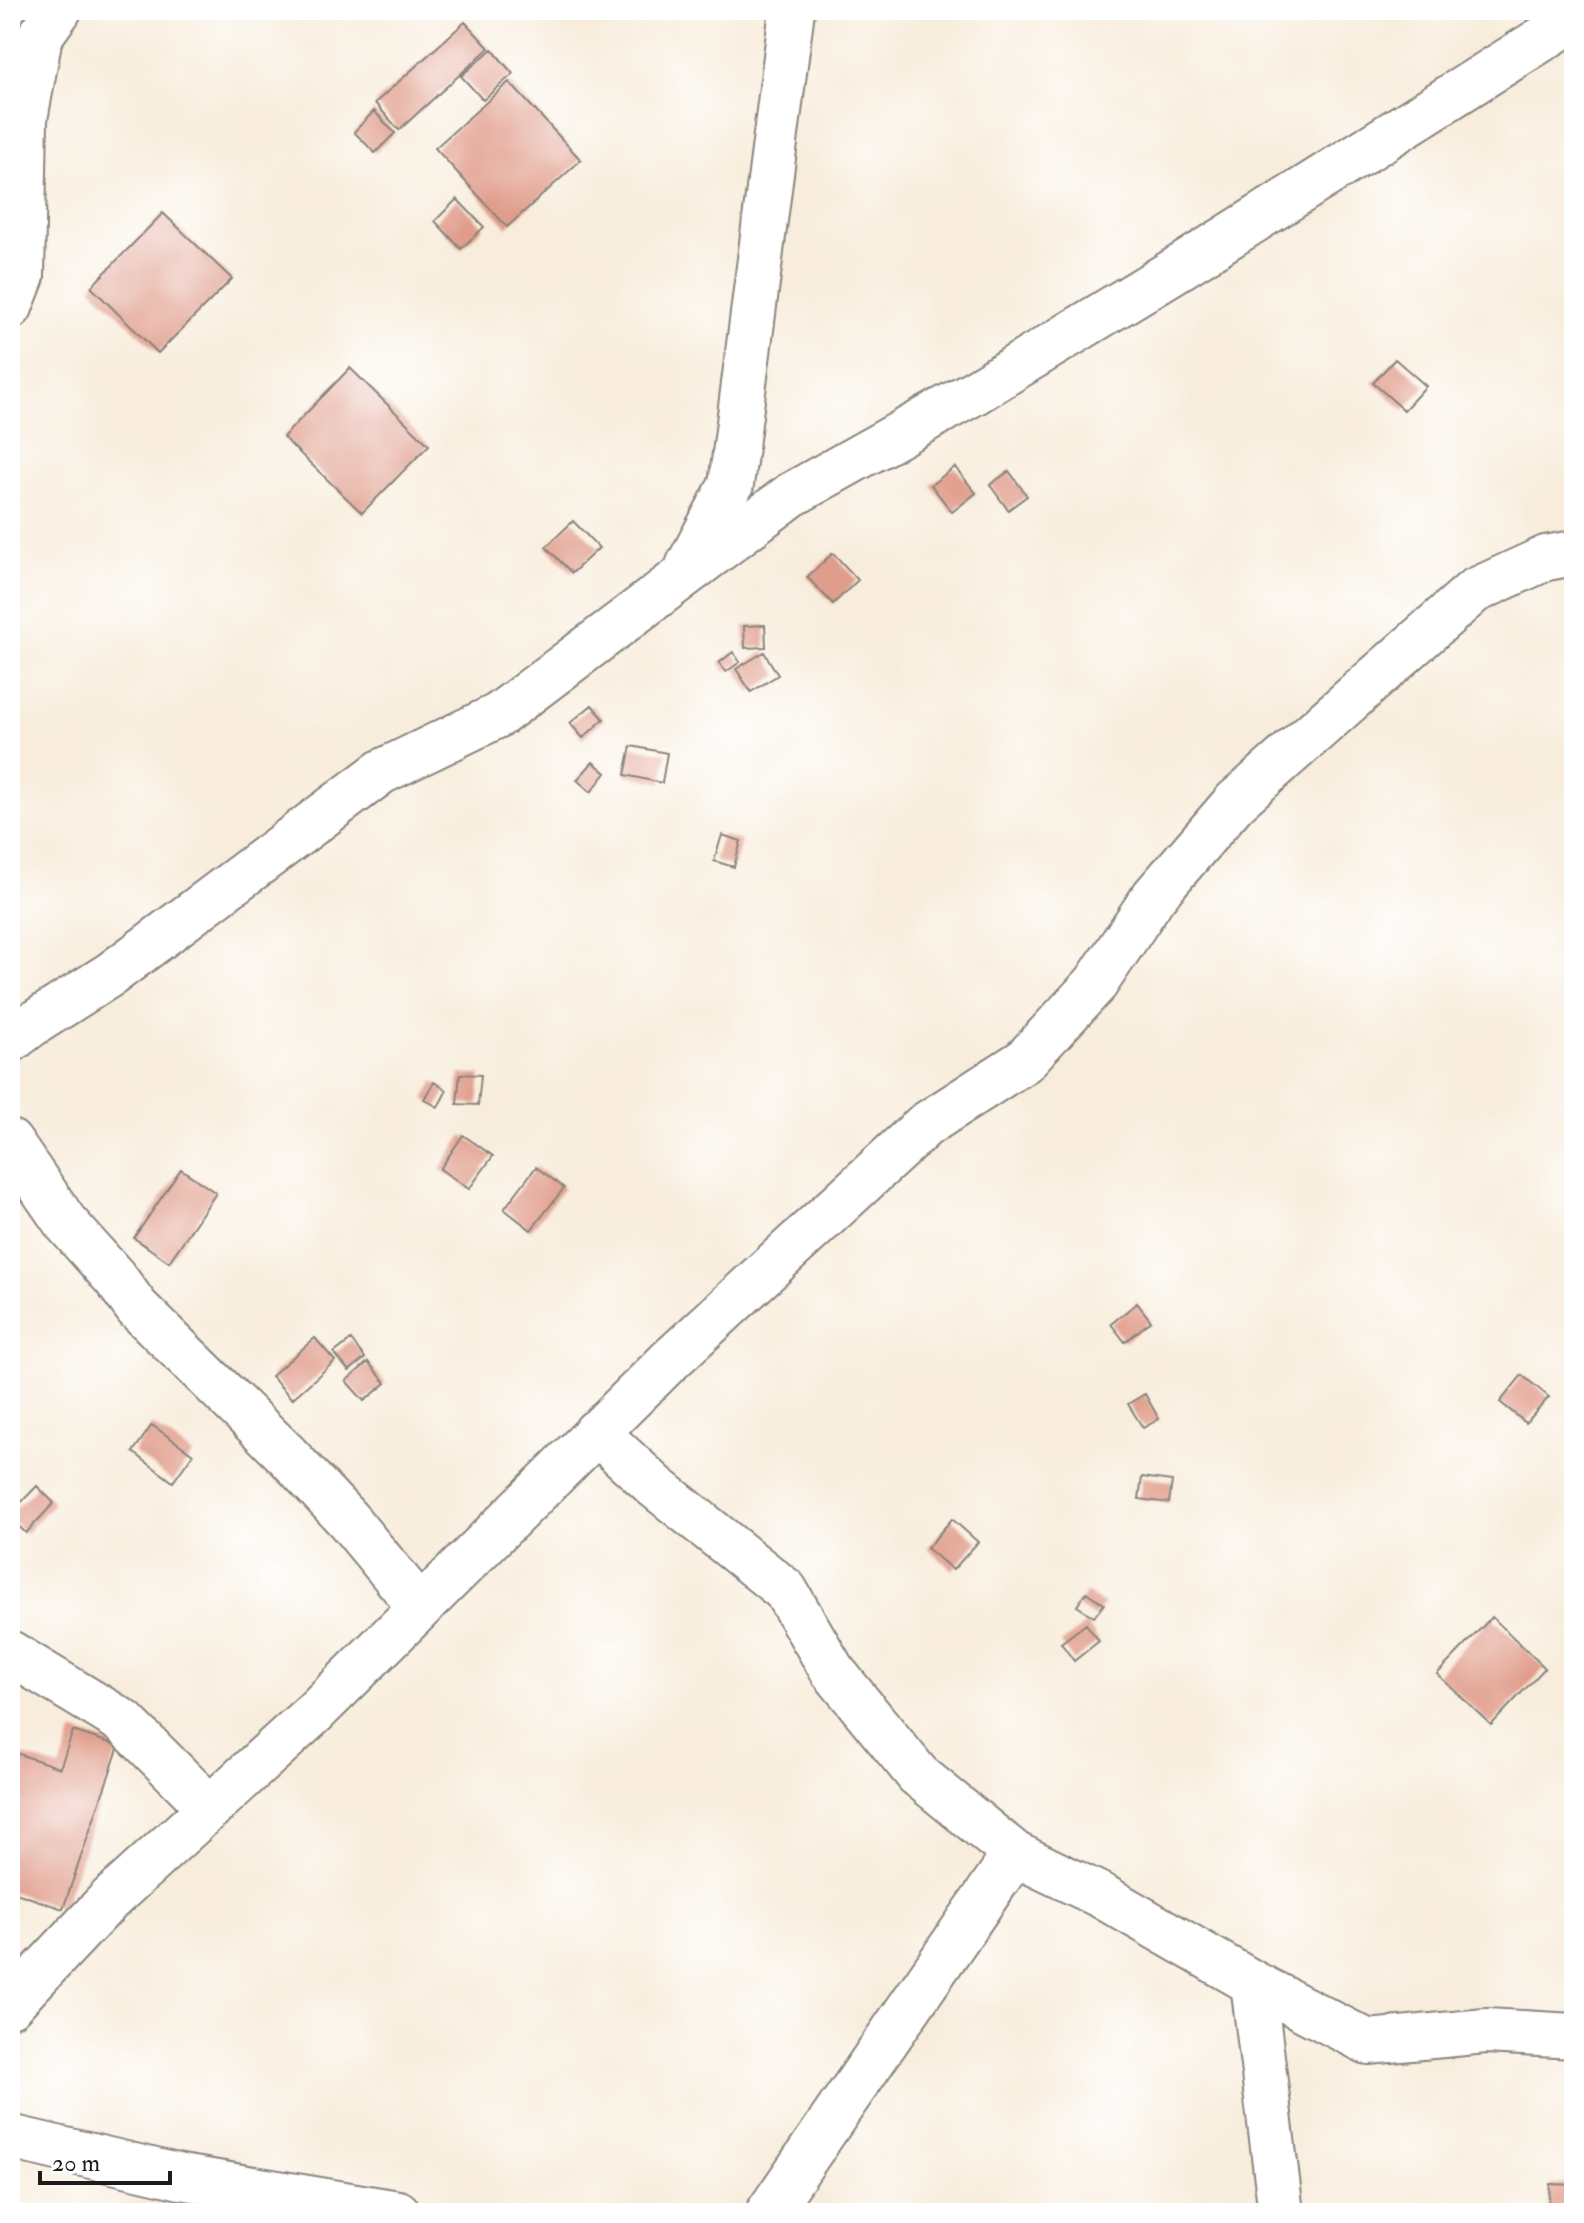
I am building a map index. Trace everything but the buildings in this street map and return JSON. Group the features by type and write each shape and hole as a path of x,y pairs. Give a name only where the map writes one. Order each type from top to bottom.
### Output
{"street":[{"path":"10,307 22,276 25,119 40,36 59,10"},
{"path":"683,575 731,485 792,10"},
{"path":"10,1041 111,974 381,772 499,715 791,495 975,392 1182,266 1555,31 1574,14"},
{"path":"10,2005 110,1899 315,1712 668,1362 925,1125 1024,1061 1096,983 1154,896 1235,802 1474,591 1546,558 1574,553"},
{"path":"10,1142 65,1222 137,1308 287,1455 348,1520 420,1607"},
{"path":"596,1432 656,1487 785,1590 832,1670 918,1775 1015,1854 1102,1896 1253,1983 1368,2042 1486,2031 1574,2036"},
{"path":"10,1653 124,1722 210,1808"},
{"path":"768,2213 1015,1854"},
{"path":"1253,1983 1281,2213"},
{"path":"10,2137 181,2177 398,2213"}]}
